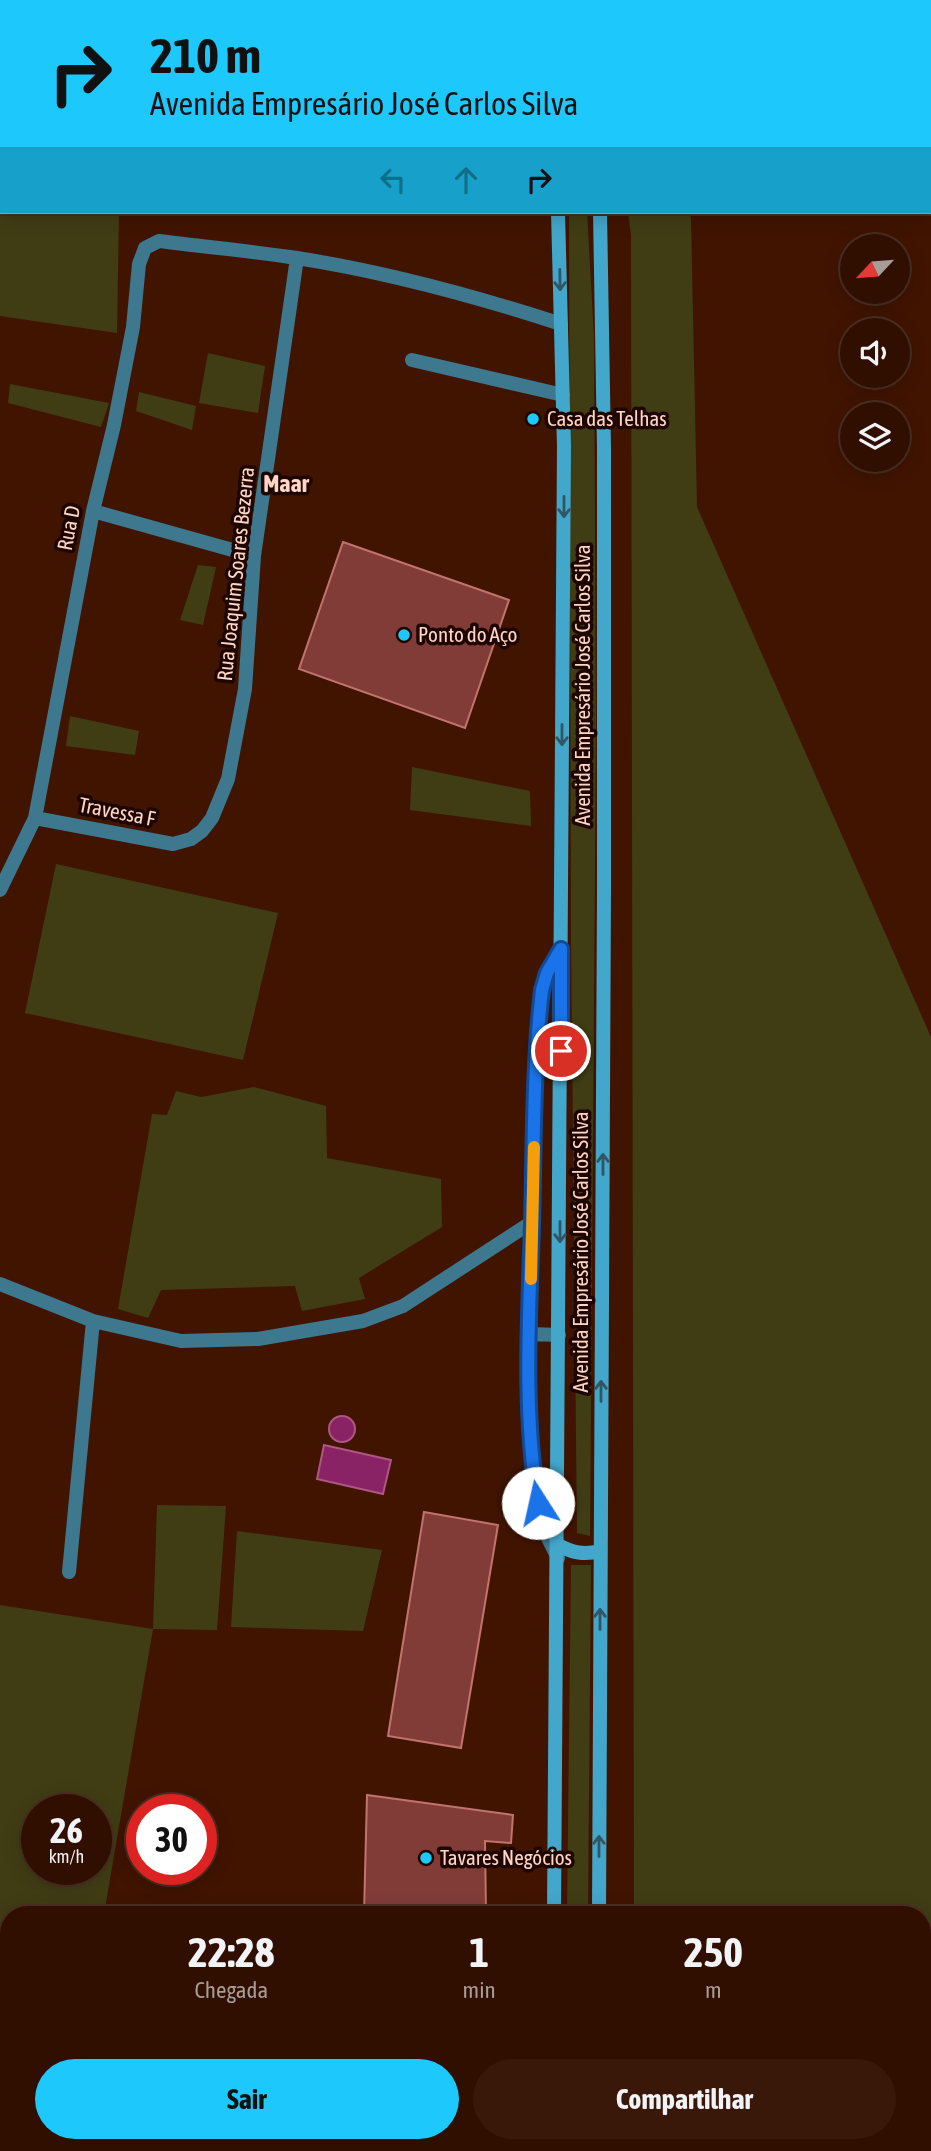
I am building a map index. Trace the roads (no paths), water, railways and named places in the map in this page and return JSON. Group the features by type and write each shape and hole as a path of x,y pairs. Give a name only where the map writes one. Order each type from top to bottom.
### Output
{"main road":[{"name":"Avenida Empresário José Carlos Silva","path":"554,1906 563,395 558,214"},
{"name":"Avenida Empresário José Carlos Silva","path":"599,1906 604,449 600,214"},
{"path":"558,1552 570,1551 586,1555 600,1551"}],"street":[{"name":"Rua D","path":"0,890 35,818 93,510 114,425 133,327 139,264 145,248 159,241 298,258"},
{"path":"298,258 373,272 480,298 561,324"},
{"name":"Rua Joaquim Soares Bezerra","path":"191,839 202,831 212,818 228,779 246,689 254,556 298,258"},
{"path":"412,360 563,395"},
{"path":"93,510 254,556"},
{"name":"Travessa F","path":"35,818 173,844 191,839"},
{"path":"558,1552 548,1538 538,1503 532,1466 530,1334 540,1008 547,973 561,949"},
{"path":"0,1284 93,1321 181,1340 258,1339 363,1321 402,1306 532,1222"},
{"path":"69,1572 93,1321"},
{"path":"530,1334 559,1335"}],"place":[{"name":"Casa das Telhas","path":"533,419"},
{"name":"Ponto do Aço","path":"404,635"},
{"name":"Tavares Negócios","path":"426,1858"}],"district":[{"name":"Maar","path":"286,484"}]}
